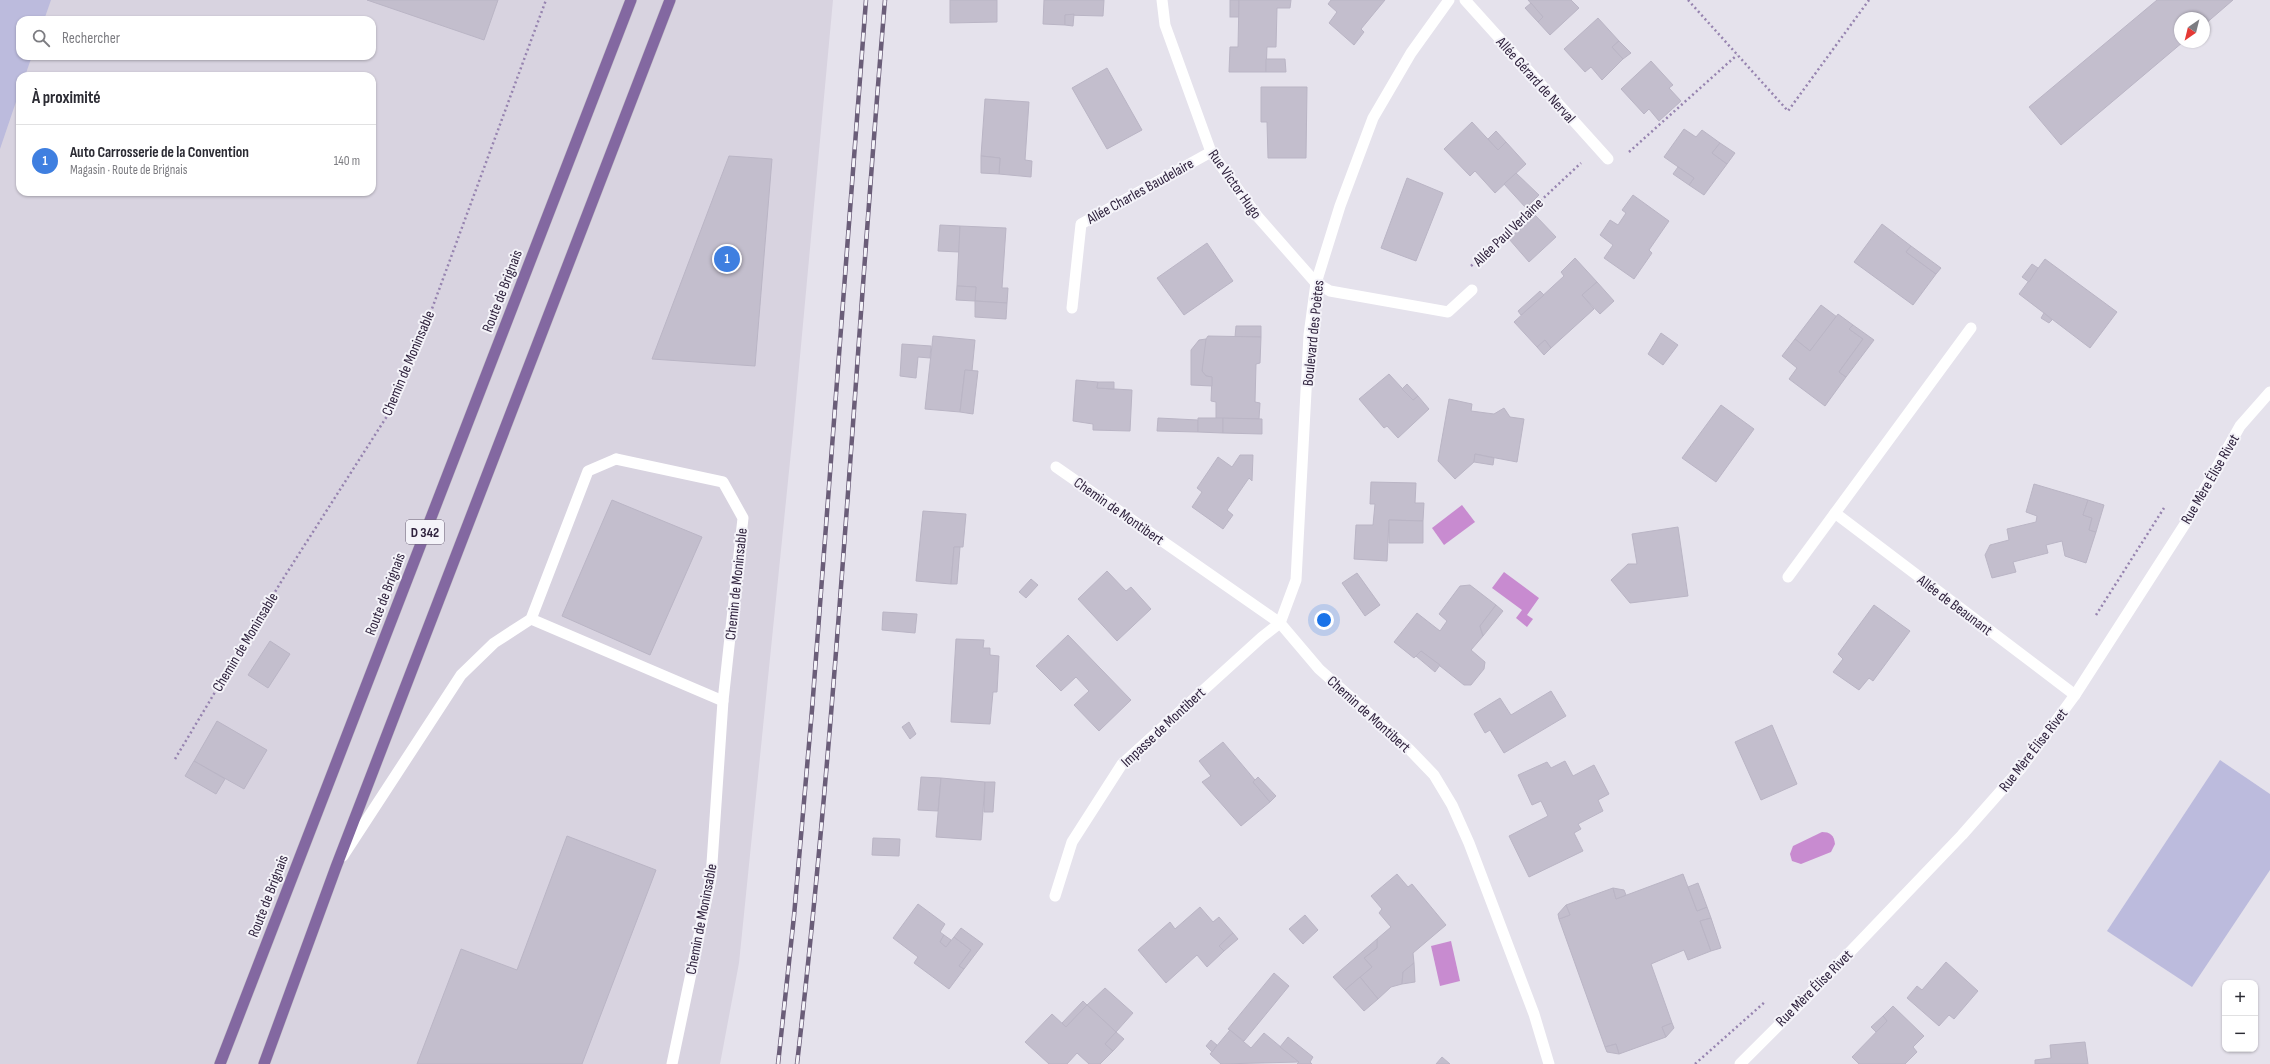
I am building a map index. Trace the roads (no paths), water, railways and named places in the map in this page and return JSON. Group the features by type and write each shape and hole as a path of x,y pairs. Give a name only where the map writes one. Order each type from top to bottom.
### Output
{"main road":[{"name":"Route de Brignais","path":"220,1064 631,0"},
{"name":"D 342","path":"264,1064 336,866 670,0"}],"street":[{"name":"Rue Victor Hugo","path":"1162,0 1165,25 1210,152 1258,217 1316,283"},
{"name":"Boulevard des Poètes","path":"1280,623 1296,580 1309,335 1316,283 1340,206 1373,118 1411,53 1449,0"},
{"name":"Allée Gérard de Nerval","path":"1465,0 1608,159"},
{"name":"Allée Charles Baudelaire","path":"1072,308 1081,224 1210,152"},
{"name":"Allée Paul Verlaine","path":"1316,283 1330,291 1448,312 1472,290"},
{"path":"1788,577 1971,328"},
{"name":"Rue Mère Élise Rivet","path":"1740,1064 1805,999 2001,792 2022,767 2075,695 2185,524 2240,426 2270,392"},
{"name":"Chemin de Moninsable","path":"531,619 588,471 616,459 723,482 743,518 722,701 711,878 672,1064"},
{"name":"Chemin de Montibert","path":"1056,467 1280,623 1320,669 1409,749 1434,775 1452,805 1469,843 1534,1014 1549,1064"},
{"name":"Allée de Beaunant","path":"1835,513 2075,695"},
{"path":"336,866 461,675 494,643 531,619 722,701"},
{"name":"Impasse de Montibert","path":"1054,896 1072,842 1122,764 1262,637 1280,623"}],"railway":[{"path":"778,1064 794,916 812,710 866,0"},
{"path":"797,1064 824,799 885,0"}],"place":[{"name":"Auto Carrosserie de la Convention","path":"727,259"}]}
